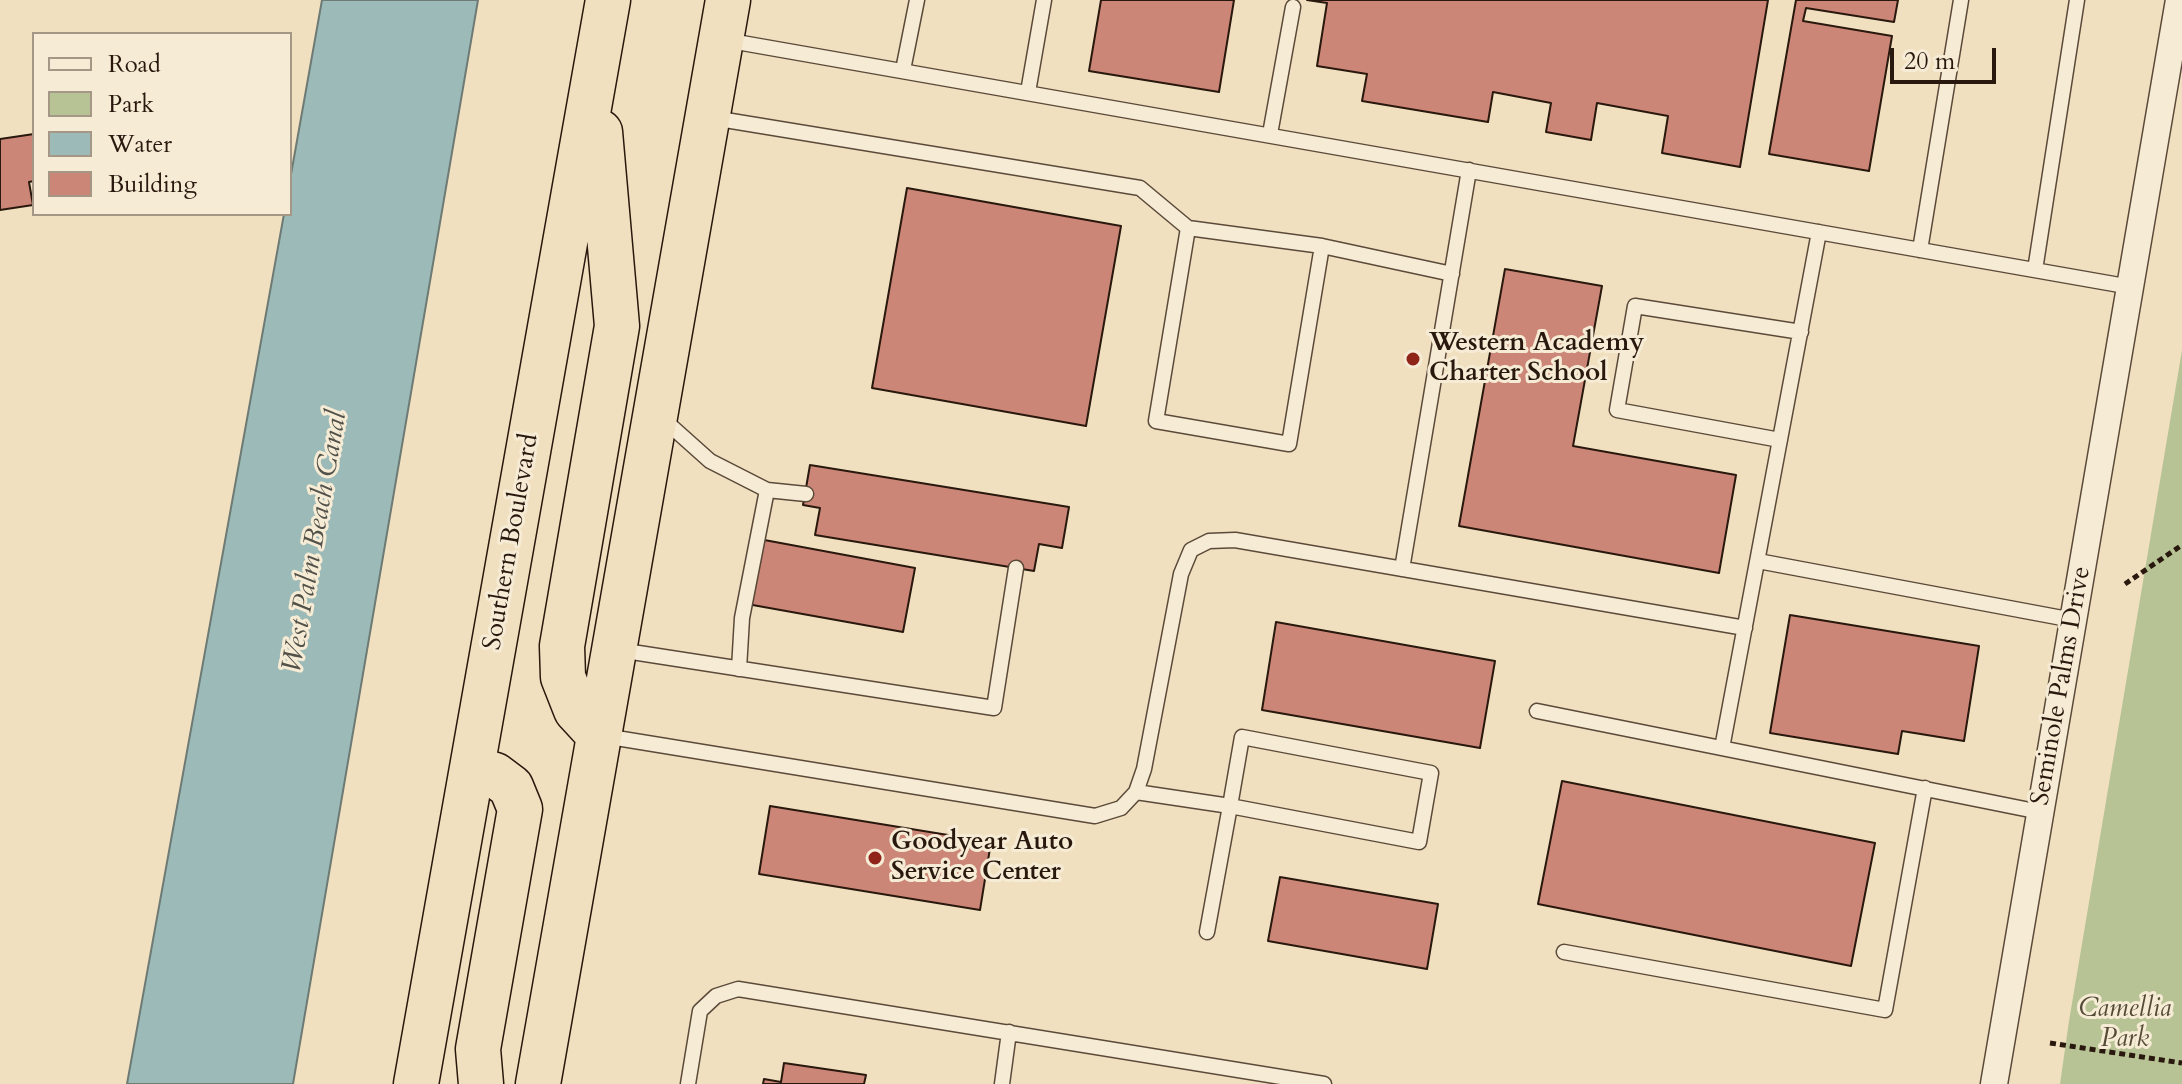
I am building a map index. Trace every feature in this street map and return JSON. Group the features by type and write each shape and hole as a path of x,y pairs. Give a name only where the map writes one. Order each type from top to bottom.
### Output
{"highway":[{"name":"Southern Boulevard","path":"416,1084 608,0"},
{"path":"538,1084 725,20"},
{"path":"595,74 617,326 562,646 563,677 576,710 599,735"},
{"path":"472,768 495,775 511,787 520,809 478,1049 481,1084"}],"street":[{"name":"Seminole Palms Drive","path":"1994,1084 2179,0"}],"lane":[{"path":"903,70 917,0"},
{"path":"1028,92 1044,0"},
{"path":"1920,250 1961,0"},
{"path":"2035,270 2077,0"},
{"path":"1270,134 1293,7"},
{"path":"725,20 903,70 2131,287"},
{"path":"707,117 1140,188 1188,228 1322,246 1452,274"},
{"path":"1402,569 1469,170"},
{"path":"1188,228 1156,421 1289,444 1322,246"},
{"path":"1722,748 1819,232"},
{"path":"1780,440 1617,410 1635,306 1801,332"},
{"path":"657,414 710,461 767,490 806,494"},
{"path":"739,669 742,618 767,490"},
{"path":"599,735 1095,816 1121,808 1136,792 1144,769 1181,574 1191,550 1209,541 1235,540 1745,628"},
{"path":"1758,561 2073,620"},
{"path":"614,650 994,708 1016,568"},
{"path":"1537,711 2040,812"},
{"path":"1136,792 1230,806 1419,842 1431,773 1242,737 1230,806 1207,932"},
{"path":"1564,952 1885,1010 1925,788"},
{"path":"688,1084 700,1011 716,996 738,989 1324,1084"},
{"path":"1002,1084 1009,1032"}],"path":[{"path":"2125,584 2182,545"},
{"path":"2050,1043 2182,1063"}],"green space":[{"name":"Camellia Park","path":"2182,350 2182,1084 2060,1084 2069,1021"}],"water":[{"name":"West Palm Beach Canal","path":"322,0 478,0 293,1084 127,1084 284,216 292,216 292,169"}],"building":[{"path":"1101,0 1234,0 1219,92 1089,71"},
{"path":"1307,0 1768,0 1740,167 1662,153 1668,116 1597,103 1591,140 1546,132 1551,103 1493,92 1488,122 1362,101 1367,74 1317,66 1327,3"},
{"path":"1796,0 1898,0 1894,22 1806,8 1803,21 1892,36 1869,171 1769,154"},
{"path":"32,134 32,181 29,182 32,205 0,210 0,139"},
{"path":"907,188 1121,226 1086,426 872,388"},
{"path":"1505,269 1602,286 1573,446 1736,475 1719,573 1459,526"},
{"path":"810,465 1069,507 1062,548 1039,544 1034,571 815,535 820,508 803,505"},
{"path":"759,539 915,568 903,632 747,604"},
{"path":"1790,615 1979,646 1964,741 1902,731 1898,754 1770,733"},
{"path":"1276,622 1495,661 1480,748 1262,710"},
{"path":"1562,781 1875,843 1851,966 1538,904"},
{"name":"Goodyear Auto Service Center","path":"770,806 991,842 980,910 759,874"},
{"path":"1280,877 1438,904 1427,969 1268,941"},
{"path":"784,1063 866,1075 864,1084 763,1084 764,1079 781,1082"}],"place":[{"name":"Western Academy Charter School","path":"1413,359"},
{"name":"Goodyear Auto Service Center","path":"875,858"}]}
